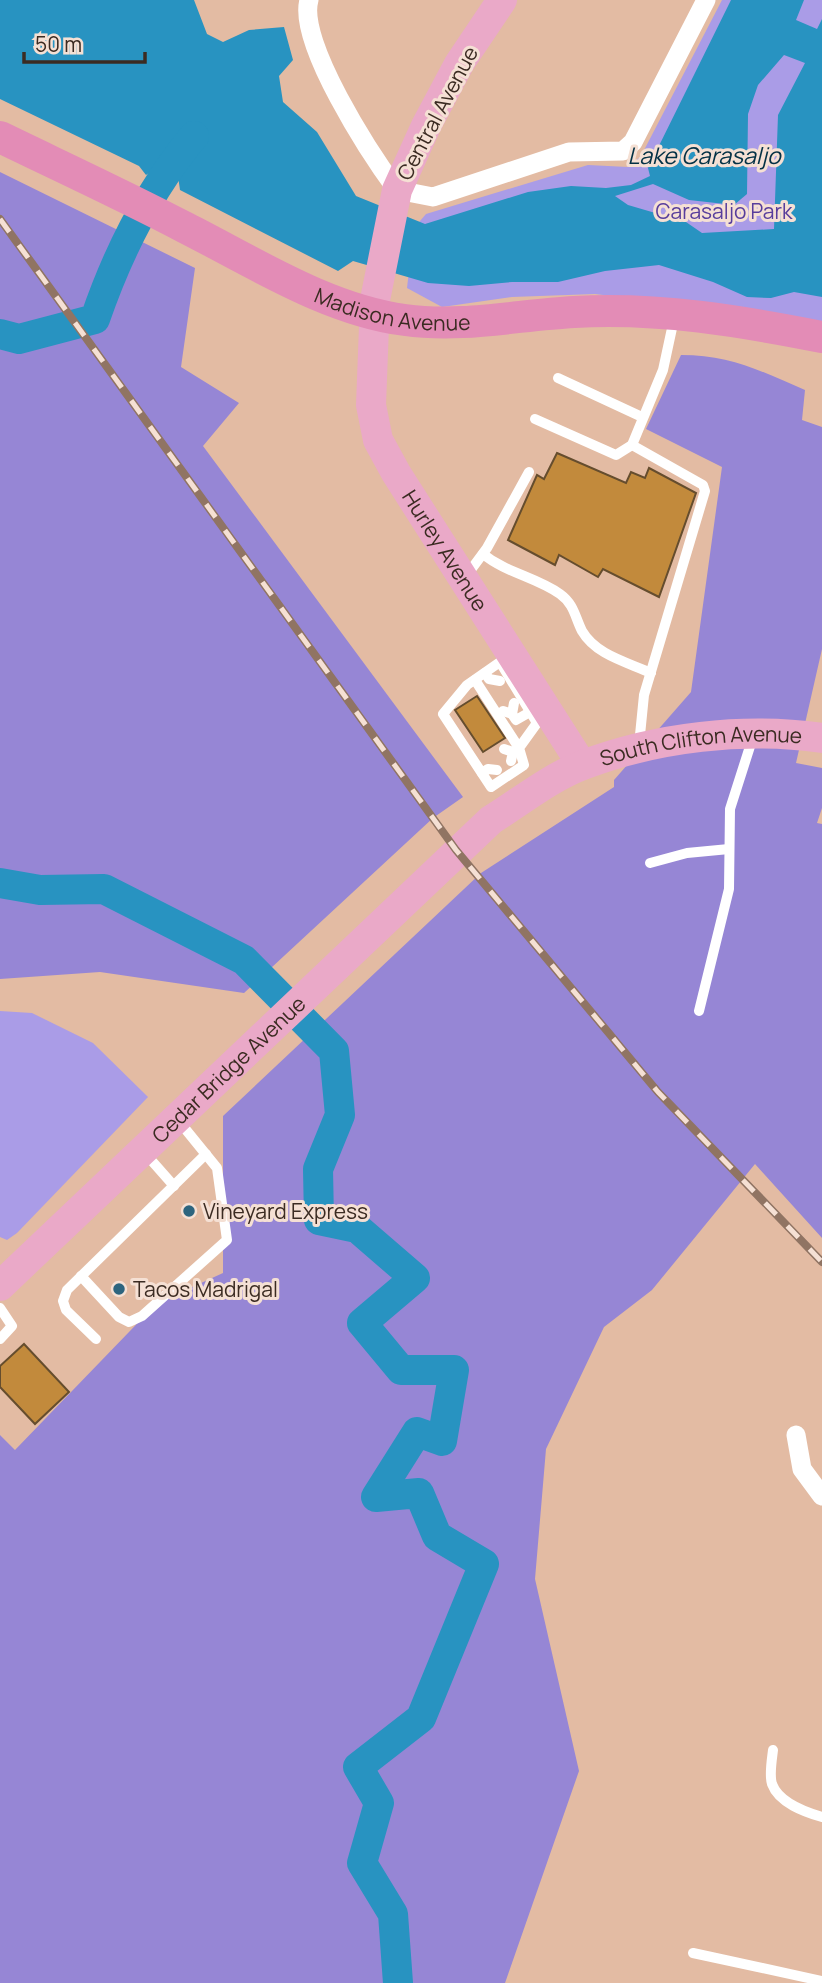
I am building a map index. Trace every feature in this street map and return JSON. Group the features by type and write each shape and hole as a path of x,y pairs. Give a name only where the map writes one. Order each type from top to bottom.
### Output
{"highway":[{"name":"Madison Avenue","path":"0,137 296,283 407,321 472,322 575,312 674,315 728,319 822,337"}],"main road":[{"name":"Central Avenue","path":"374,310 396,192 426,126 459,64 502,0"},
{"name":"Hurley Avenue","path":"374,310 371,405 378,440 396,473 465,578 539,716 582,765"},
{"name":"South Clifton Avenue","path":"515,789 582,765 685,740 754,733 822,738"},
{"name":"Cedar Bridge Avenue","path":"3,1279 456,850 491,820 515,789"}],"street":[{"path":"309,0 310,24 330,82 378,164 396,192 433,197 569,152 623,151 633,142 706,0"},
{"path":"796,1435 802,1469 822,1496"}],"lane":[{"path":"535,419 616,455 632,445 663,370 674,315"},
{"path":"558,377 642,417"},
{"path":"632,445 703,485 705,491 644,695 639,750"},
{"path":"465,578 483,554 529,472"},
{"path":"483,554 496,564 562,596 573,607 582,630 595,648 651,673"},
{"path":"487,680 506,657"},
{"path":"475,680 512,752 524,765 515,789 491,787 489,768 443,714 475,680 500,681"},
{"path":"510,709 516,720 539,716"},
{"path":"512,752 539,716"},
{"path":"699,1011 729,888 730,809 754,733"},
{"path":"650,863 687,853 729,849"},
{"path":"81,1276 119,1317 128,1322 142,1317 227,1240 218,1168 176,1117"},
{"path":"141,1150 174,1186"},
{"path":"96,1339 66,1310 62,1301 67,1290 206,1154"},
{"path":"0,1308 12,1326 0,1339"},
{"path":"773,1750 771,1783 780,1795 799,1810 822,1817"},
{"path":"693,1953 822,1981"}],"green space":[{"name":"Carasaljo Park","path":"722,0 822,0 822,329 695,306 595,294 512,297 442,307 407,288 414,228 426,214 588,165 628,167 641,156"},
{"path":"0,1011 32,1013 93,1043 148,1097 17,1233 7,1240 0,1237"}],"shaded area":[{"path":"0,172 195,268 181,367 239,403 203,446 463,797 433,818 244,993 100,972 0,979"},
{"path":"681,355 730,361 805,390 802,420 822,427 822,649 796,763 822,768 822,808 817,823 822,824 822,1238 755,1164 652,1290 604,1327 546,1449 535,1579 579,1771 505,1983 0,1983 0,1435 15,1450 157,1303 223,1273 223,1116 481,873 614,787 614,780 691,692 722,467 646,429"}],"water":[{"name":"Lake Carasaljo","path":"0,0 194,0 207,34 223,42 249,30 284,27 293,60 279,76 283,102 317,132 356,196 425,224 528,192 571,186 606,188 631,185 650,176 648,168 731,0 804,0 796,20 817,29 822,19 822,297 794,292 771,298 747,297 713,282 659,265 605,271 558,282 469,286 428,283 353,261 338,271 180,190 178,176 171,169 159,168 146,175 139,166 0,99","holes":["784,55 805,63 778,115 774,229 702,233 686,222 628,205 615,196 653,184 689,200 734,205 747,194 748,114 758,85"]}],"building":[{"path":"557,453 626,483 631,472 645,478 649,468 696,493 659,597 603,569 598,577 559,555 555,565 508,540 537,475 544,479"},
{"path":"477,696 505,738 483,752 455,710"},
{"path":"24,1344 69,1392 35,1424 0,1387 0,1366"}],"waterway":[{"path":"0,334 19,339 95,319 136,223 163,178 194,136"},
{"path":"0,883 40,890 104,889 244,960 334,1051 340,1115 318,1169 319,1220 357,1228 415,1278 362,1323 401,1370 454,1370 442,1441 417,1432 376,1497 419,1493 437,1536 484,1564 421,1718 358,1767 379,1803 362,1863 393,1914 398,1983"}],"railway":[{"path":"0,219 456,850 658,1092 822,1262"}],"place":[{"name":"Vineyard Express","path":"189,1211"},
{"name":"Tacos Madrigal","path":"119,1289"}]}
